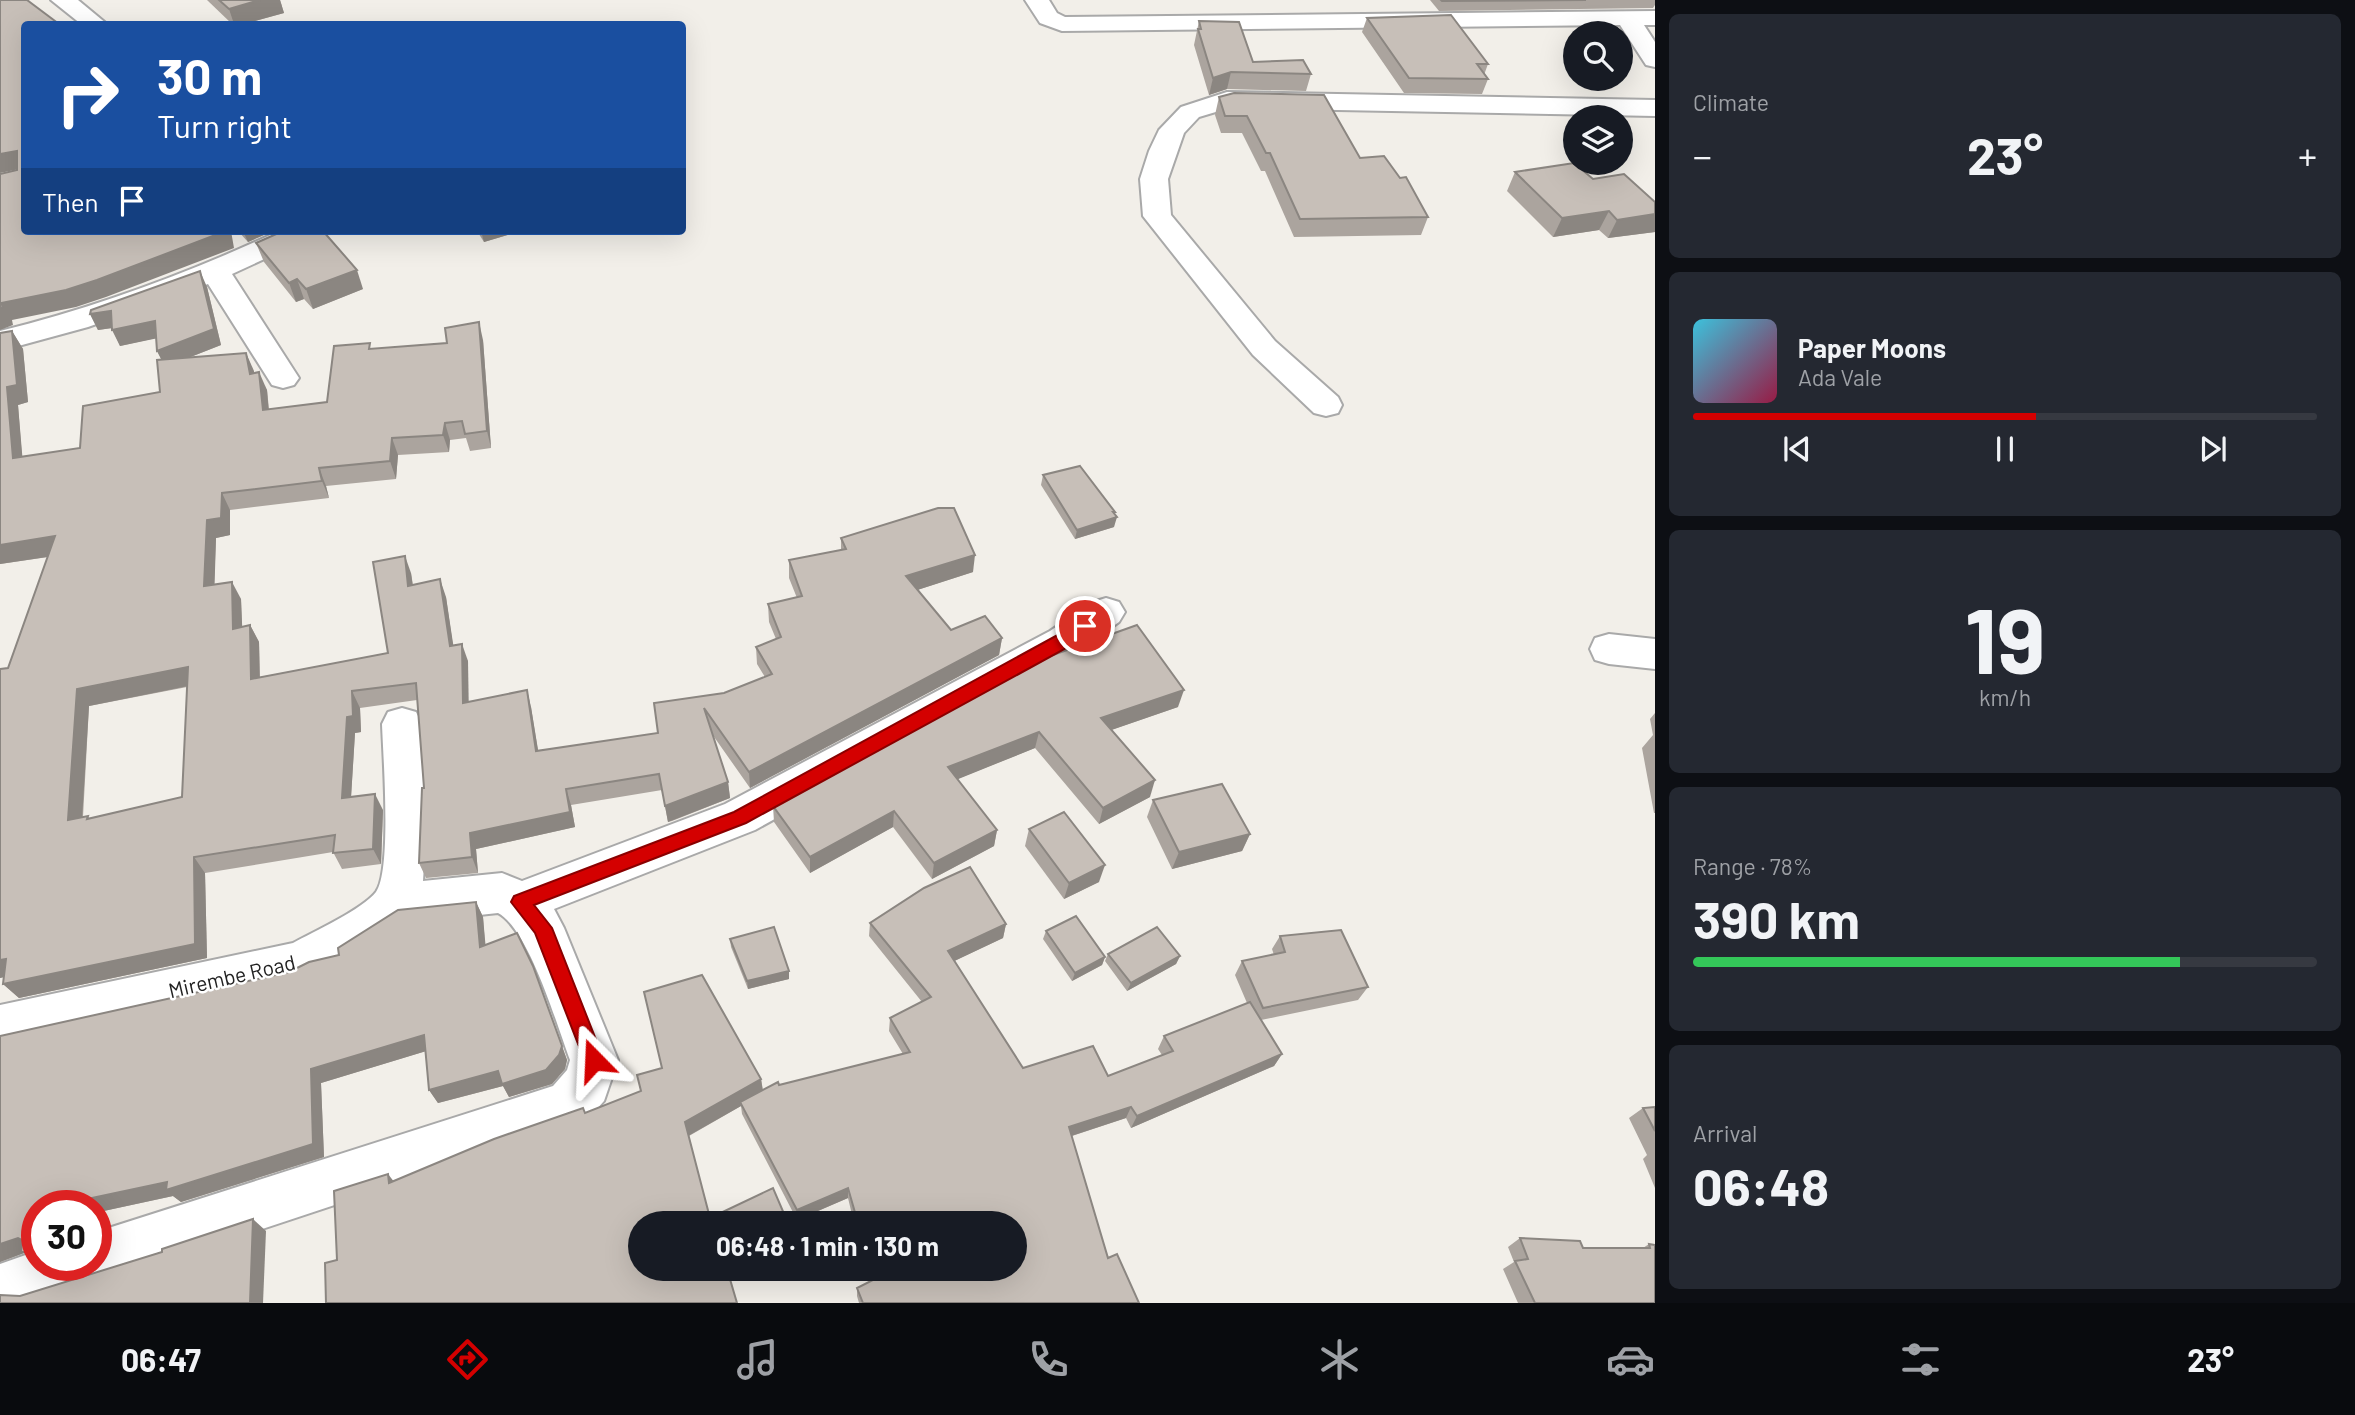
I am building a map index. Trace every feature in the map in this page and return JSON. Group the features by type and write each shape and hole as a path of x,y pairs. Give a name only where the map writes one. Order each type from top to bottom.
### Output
{"street":[{"path":"63,0 91,21"},
{"path":"1037,0 1048,18 1062,24 1655,18"},
{"path":"1389,0 1403,20"},
{"path":"1627,18 1655,60"},
{"path":"1326,405 1264,348 1157,216 1154,179 1162,151 1172,130 1190,112 1227,100 1655,108"},
{"path":"227,266 246,235"},
{"path":"0,341 124,304 227,266 293,235"},
{"path":"227,266 283,378"},
{"path":"520,902 740,817 1064,641 1106,612"},
{"path":"1609,649 1655,654"},
{"path":"112,1253 568,1105 587,1084 594,1060 542,928 520,902 502,892 394,904 405,870 402,724"},
{"name":"Mirembe Road","path":"0,1028 299,963 335,946 394,904"},
{"path":"19,1283 25,1281"}],"building":[{"path":"0,0 27,0 55,21 21,21 21,235 215,235 97,280 66,290 1,303 3,307 0,308 0,174 17,170 17,151 0,154"},
{"path":"219,0 260,0 229,9"},
{"path":"1441,0 1586,0 1442,1"},
{"path":"1451,15 1488,64 1477,64 1488,79 1409,78 1367,18"},
{"path":"1199,21 1239,22 1253,62 1303,60 1311,74 1231,72 1213,78 1198,29 1201,29"},
{"path":"1234,93 1324,95 1360,158 1384,156 1400,178 1406,177 1428,217 1300,219 1270,153 1266,153 1247,116 1225,116 1219,97"},
{"path":"1563,165 1563,175 1588,175 1593,179 1625,175 1655,202 1655,214 1617,220 1609,211 1562,218 1515,172"},
{"path":"274,235 326,235 357,270 306,289 297,279 289,283 256,243"},
{"path":"200,271 214,329 157,351 155,321 112,330 111,311 90,314 91,310"},
{"path":"479,322 487,431 465,434 462,421 445,423 443,435 392,438 390,461 319,468 322,481 222,493 221,518 207,520 204,586 232,582 233,629 250,625 251,679 388,653 373,562 405,556 408,586 440,579 450,646 462,644 463,703 527,690 536,751 658,733 654,703 724,693 772,674 756,647 781,637 768,604 802,596 789,560 846,549 841,538 938,508 954,508 975,555 906,576 951,630 985,616 1002,638 749,772 704,708 728,782 665,806 659,774 566,789 570,812 470,833 472,857 419,863 424,788 416,683 352,691 353,716 347,717 342,798 375,794 373,849 333,853 335,835 194,857 195,944 3,984 6,959 0,960 0,669 8,668 55,536 0,545 0,333 12,331 17,385 7,387 13,458 80,448 83,406 160,392 157,360 246,353 250,374 259,372 263,410 327,402 334,346 370,343 369,349 447,343 445,328","holes":["188,667 182,797 87,819 88,816 68,820 77,689"]},
{"path":"1080,466 1117,517 1077,530 1043,475"},
{"path":"1137,625 1184,690 1101,718 1155,780 1103,808 1039,732 948,767 997,830 934,863 894,811 810,857 773,806 1039,660"},
{"path":"1222,784 1250,834 1179,852 1153,800"},
{"path":"1064,812 1105,865 1069,883 1029,829"},
{"path":"970,867 1006,924 948,951 1023,1068 1093,1046 1108,1076 1173,1051 1164,1036 1250,1002 1282,1054 1137,1116 1131,1107 1069,1127 1108,1258 1117,1254 1139,1303 863,1303 857,1288 871,1281 1027,1281 1027,1211 855,1211 848,1188 797,1210 740,1102 778,1082 779,1085 910,1052 890,1018 931,997 870,923 924,888"},
{"path":"476,902 480,947 517,933 533,966 562,1046 559,1055 546,1070 502,1084 498,1071 429,1090 424,1035 311,1069 313,1144 166,1190 167,1182 112,1194 112,1190 21,1190 21,1240 0,1244 0,1036 289,972 309,962 339,955 338,948 398,910"},
{"path":"1076,916 1105,957 1075,973 1046,931"},
{"path":"774,927 789,971 747,981 730,939"},
{"path":"1157,927 1180,956 1131,983 1108,954"},
{"path":"1341,930 1368,987 1263,1008 1242,961 1285,952 1280,936"},
{"path":"702,975 761,1079 685,1122 708,1211 628,1211 628,1281 731,1281 737,1303 326,1303 325,1263 337,1260 334,1191 388,1174 389,1183 494,1139 583,1108 585,1113 641,1091 637,1075 662,1068 644,992"},
{"path":"1655,1107 1655,1131 1643,1108"},
{"path":"773,1188 783,1211 725,1211"},
{"path":"253,1219 250,1303 0,1303 0,1295 20,1296 68,1281 112,1281 112,1267 162,1252 162,1249"},
{"path":"1520,1238 1580,1241 1583,1248 1650,1248 1649,1244 1655,1245 1655,1303 1535,1303 1515,1261 1528,1259"}],"route":[{"path":"594,1060 542,928 520,902 740,817 1064,641 1085,626"}]}
